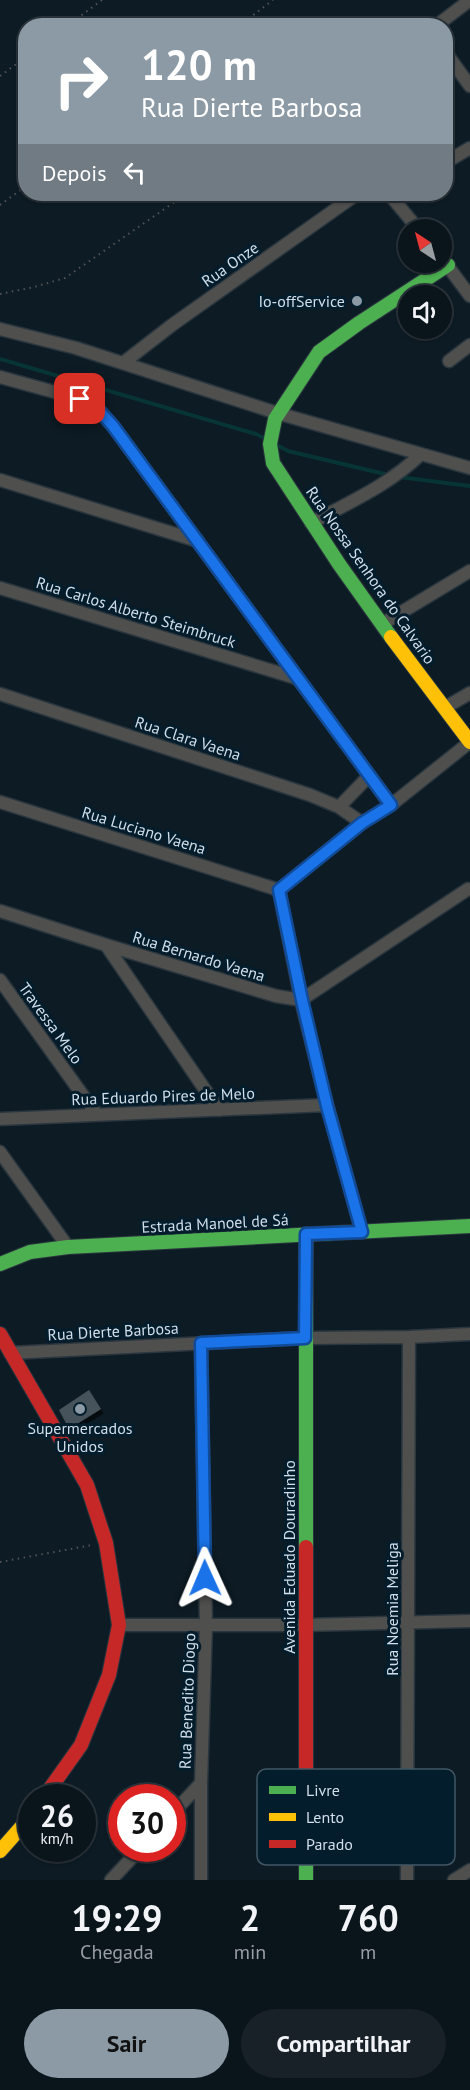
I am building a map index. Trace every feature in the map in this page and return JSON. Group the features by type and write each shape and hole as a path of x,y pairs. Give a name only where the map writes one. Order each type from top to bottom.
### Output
{"street":[{"path":"446,18 470,0"},
{"path":"453,63 470,86"},
{"path":"453,158 470,148"},
{"name":"Rua Onze","path":"123,363 172,325 347,201"},
{"path":"396,201 410,219"},
{"path":"452,272 470,296"},
{"path":"276,416 319,352 427,273"},
{"path":"0,329 76,348 276,416 470,468"},
{"path":"449,361 470,345"},
{"path":"0,377 80,399 96,407 113,426 391,805"},
{"name":"Rua Nossa Senhora do Calvario","path":"276,416 270,452 273,463 311,523 382,624 470,742"},
{"path":"311,523 379,487 404,470 421,454"},
{"path":"0,480 198,541"},
{"path":"382,624 470,571"},
{"name":"Rua Carlos Alberto Steimbruck","path":"0,588 296,678"},
{"path":"446,707 470,693"},
{"name":"Rua Clara Vaena","path":"0,694 310,795 339,807 362,823"},
{"path":"362,1232 327,1106 279,890 362,823 391,805 470,742"},
{"path":"339,807 369,776"},
{"name":"Rua Luciano Vaena","path":"0,802 279,890"},
{"path":"302,1000 468,889"},
{"name":"Rua Bernardo Vaena","path":"0,911 276,996 302,1000"},
{"path":"106,945 219,1110"},
{"name":"Travessa Melo","path":"0,980 97,1115"},
{"name":"Rua Eduardo Pires de Melo","path":"0,1119 327,1106"},
{"path":"0,1152 68,1247"},
{"name":"Estrada Manoel de Sá","path":"0,1264 30,1252 68,1247 470,1227"},
{"name":"Avenida Eduado Douradinho","path":"306,1234 306,1769"},
{"path":"0,1334 87,1485 106,1543 119,1625 110,1675 81,1744 53,1784"},
{"name":"Rua Dierte Barbosa","path":"10,1353 305,1338 470,1334"},
{"name":"Rua Noemia Meliga","path":"408,1769 409,1337"},
{"name":"Rua Benedito Diogo","path":"201,1343 206,1624 201,1783 201,1880"},
{"path":"119,1625 305,1625 470,1621"},
{"path":"186,1799 201,1783"},
{"path":"0,1851 18,1831"},
{"path":"111,1880 128,1862"},
{"name":"Avenida Eduado Douradinho","path":"306,1865 306,1880"},
{"name":"Rua Noemia Meliga","path":"407,1865 407,1880"},
{"path":"454,1880 470,1870"}],"path":[{"path":"78,18 102,0"},
{"path":"249,18 273,0"},
{"path":"0,76 18,63"},
{"path":"0,205 18,192"},
{"path":"0,294 34,288 65,278 176,201"},
{"path":"0,1562 106,1543"}],"building":[{"name":"Supermercados Unidos","path":"89,1390 101,1409 69,1429 59,1410"}],"waterway":[{"path":"0,359 256,434 266,439"},
{"path":"275,444 288,451 389,475"},
{"path":"399,477 470,486"}],"traffic: fast":[{"path":"391,637 339,564 273,463 270,444 275,419 319,352 436,273"},
{"path":"0,1264 30,1252 68,1247 470,1226"},
{"path":"306,1234 306,1547"},
{"path":"306,1865 306,1880"}],"traffic: slow":[{"path":"391,637 470,742"},
{"path":"0,1851 18,1831"}],"traffic: jam":[{"path":"0,1334 87,1485 106,1543 119,1625 109,1675 81,1745 53,1784"},
{"path":"306,1547 306,1769"}],"place":[{"name":"Io-offService","path":"357,301"},
{"name":"Supermercados Unidos","path":"80,1409"}],"route":[{"path":"80,399 96,407 113,426 391,805 362,823 279,890 327,1106 362,1232 306,1234 305,1338 201,1343 205,1578"}]}
